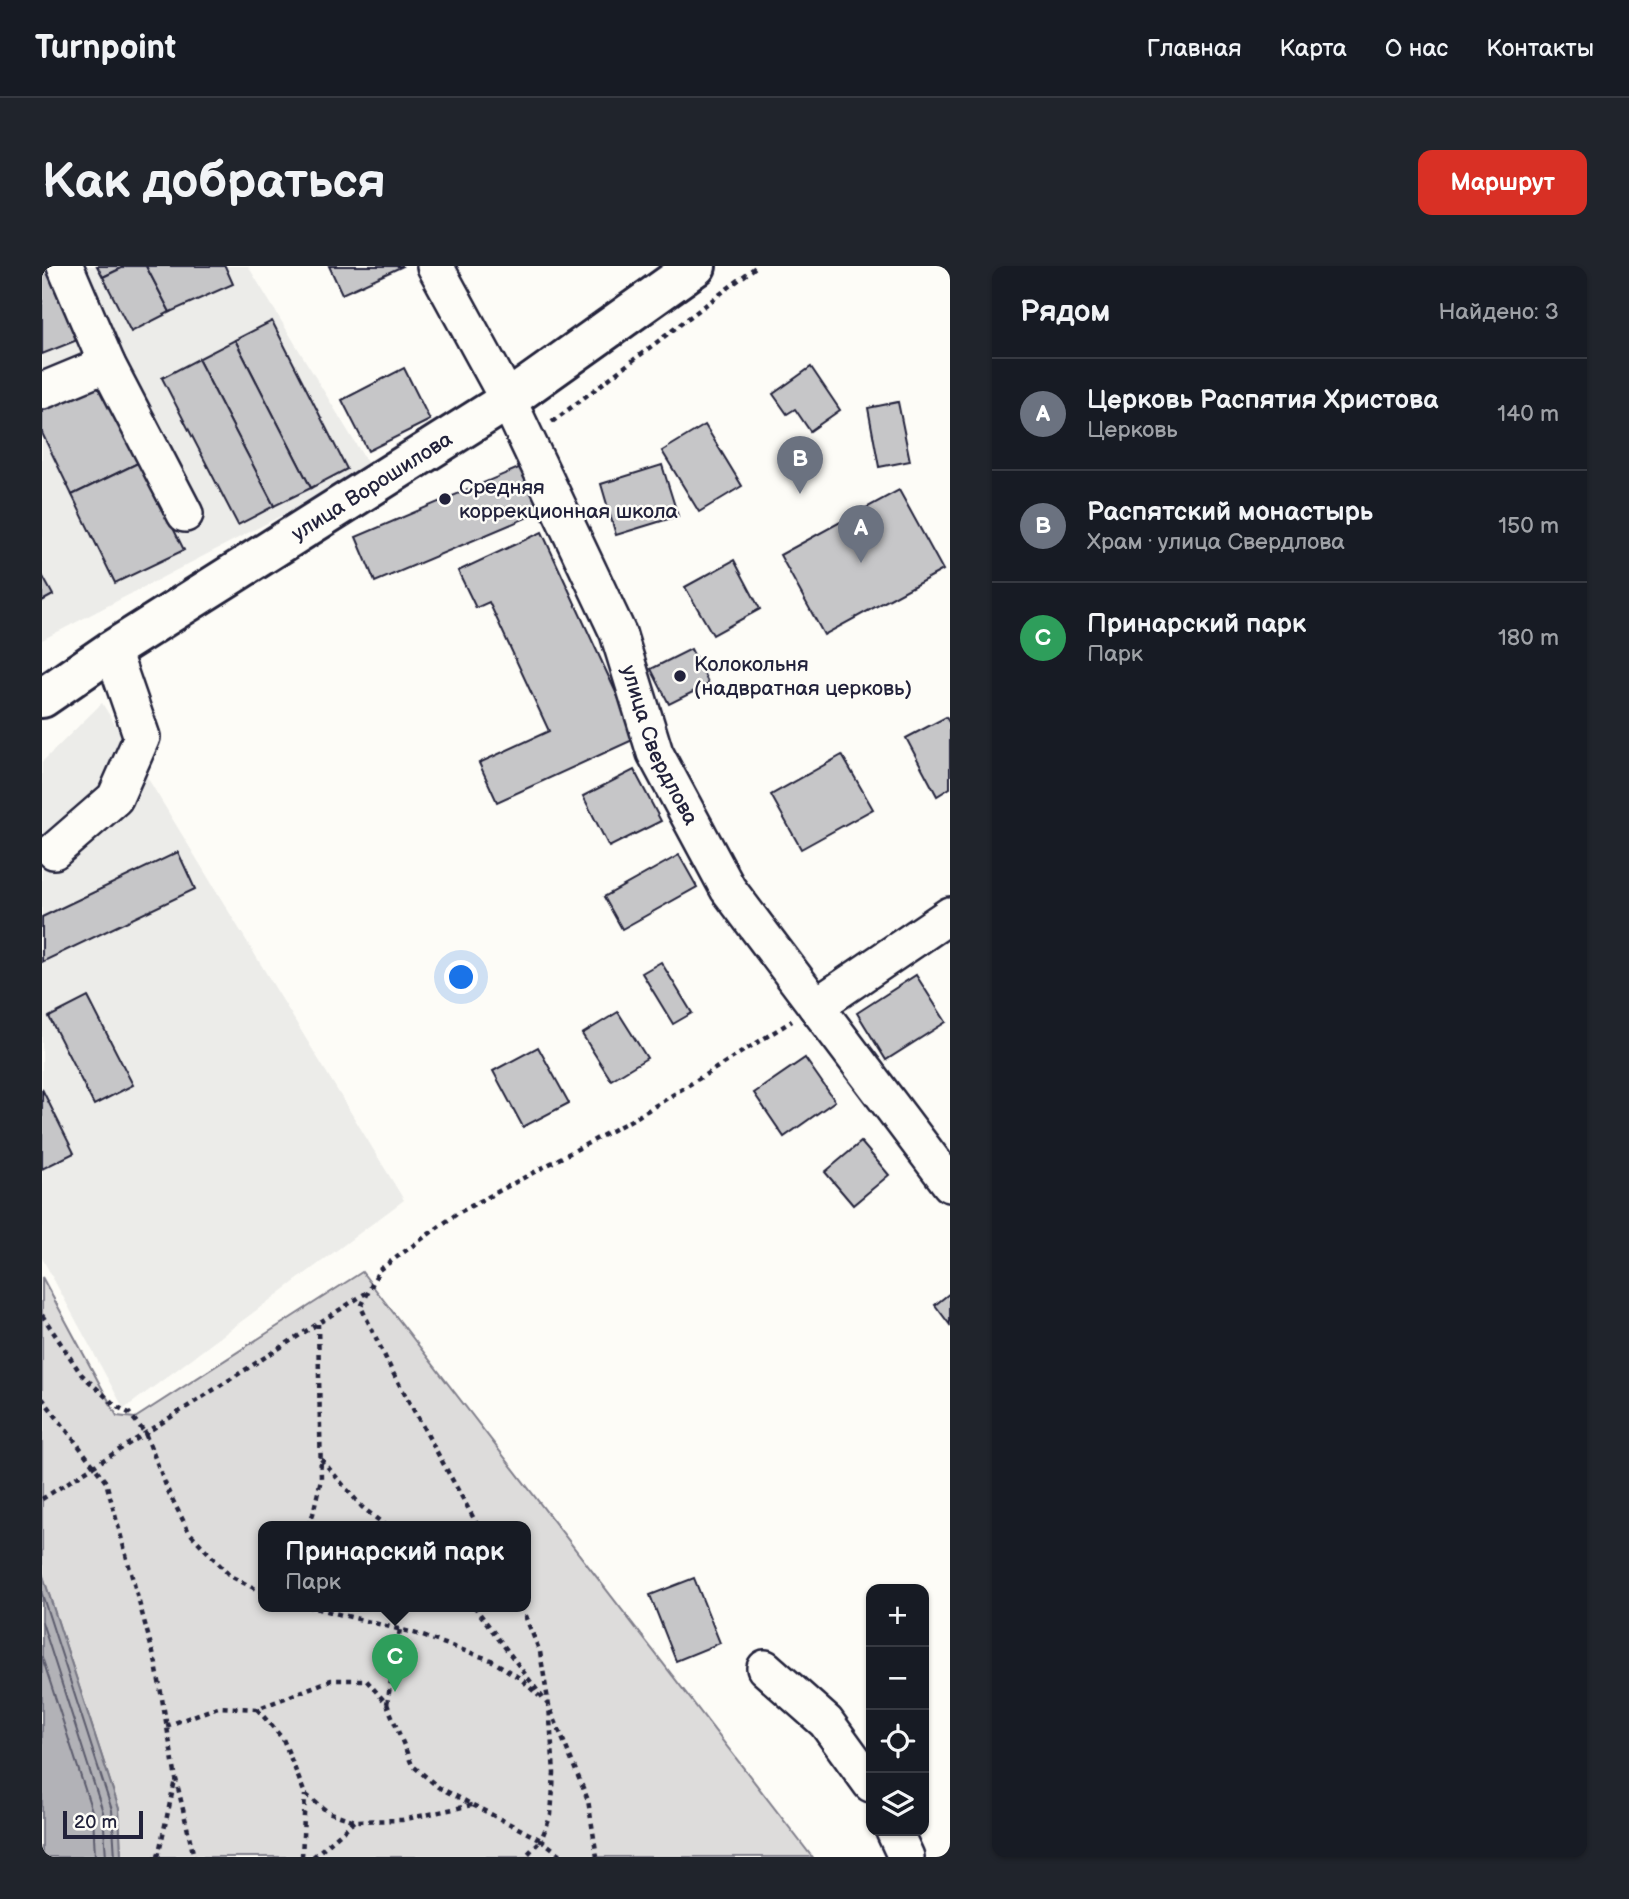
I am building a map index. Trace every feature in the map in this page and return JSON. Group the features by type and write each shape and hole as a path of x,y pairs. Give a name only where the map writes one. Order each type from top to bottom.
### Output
{"main road":[{"name":"улица Ворошилова","path":"42,698 112,650 508,400 696,266"}],"street":[{"path":"65,266 107,364 185,514"},
{"name":"улица Свердлова","path":"435,266 508,400 618,633 655,753 728,889 950,1184"},
{"path":"42,391 107,364"},
{"path":"54,851 115,798 142,737 112,650"},
{"path":"816,1006 950,915"},
{"path":"765,1668 826,1722 866,1777"},
{"path":"896,1836 906,1857"}],"path":[{"path":"526,442 757,266"},
{"path":"475,1521 391,1371 360,1307 379,1270 458,1213 637,1117 816,1006"},
{"path":"42,1499 368,1292"},
{"path":"42,1315 81,1374 116,1406 129,1413 145,1433 169,1493 189,1532 230,1576 258,1590"},
{"path":"310,1521 321,1479 318,1323"},
{"path":"42,1398 106,1482 156,1664 176,1779 194,1857"},
{"path":"321,1458 362,1507 380,1521"},
{"path":"331,1612 400,1629 491,1660 521,1679 549,1706"},
{"path":"478,1612 549,1706 588,1800 597,1857"},
{"path":"523,1612 540,1652 549,1706 554,1773 551,1815 541,1840 525,1857"},
{"path":"387,1703 400,1629"},
{"path":"166,1726 218,1707 257,1709 331,1680 366,1680 387,1703 412,1766 438,1787 541,1840 564,1857"},
{"path":"257,1709 283,1739 305,1794 302,1857"},
{"path":"158,1857 176,1779"},
{"path":"305,1794 328,1812 355,1821 402,1820 472,1805"},
{"path":"313,1857 355,1821"}],"shaded area":[{"path":"42,266 248,266 371,469 42,640"},
{"path":"102,703 404,1200 124,1409 42,1258 42,762"},
{"path":"362,1272 812,1857 121,1857 119,1809 42,1573 42,1277 117,1416 135,1418"}],"water":[{"path":"42,1573 119,1809 121,1857 42,1857"}],"building":[{"path":"42,266 51,266 85,337 42,354"},
{"path":"97,266 126,266 103,277"},
{"path":"126,266 146,266 170,312 131,332 103,277"},
{"path":"146,266 225,266 233,284 170,312"},
{"path":"329,266 403,266 342,294"},
{"path":"272,321 347,469 311,488 235,340"},
{"path":"235,340 311,488 274,506 198,359"},
{"path":"198,359 274,506 238,525 162,378"},
{"path":"811,367 840,410 810,431 795,409 787,414 773,394"},
{"path":"404,368 430,420 368,451 342,400"},
{"path":"101,381 140,462 72,495 42,433 42,410"},
{"path":"898,402 910,461 879,467 868,408"},
{"path":"705,425 742,486 699,512 662,451"},
{"path":"140,462 184,550 115,583 72,495"},
{"path":"662,465 678,516 616,535 601,484"},
{"path":"521,467 540,512 375,582 356,537"},
{"path":"899,490 943,570 824,635 780,555"},
{"path":"542,532 637,738 497,802 479,763 549,731 489,602 476,608 458,571"},
{"path":"734,560 760,609 713,635 685,587"},
{"path":"42,575 53,595 42,601"},
{"name":"Колокольня (надвратная церковь)","path":"691,649 709,684 669,704 651,669"},
{"path":"946,717 950,724 950,788 937,796 906,738"},
{"path":"842,755 873,809 801,849 771,795"},
{"path":"634,770 661,821 609,847 583,796"},
{"path":"178,852 195,889 42,962 42,917"},
{"path":"679,855 697,887 622,929 604,897"},
{"path":"661,962 692,1013 673,1024 642,973"},
{"path":"916,975 946,1022 886,1060 857,1013"},
{"path":"88,997 133,1085 94,1105 49,1017"},
{"path":"618,1012 647,1058 611,1080 582,1034"},
{"path":"538,1047 569,1103 523,1127 493,1071"},
{"path":"805,1058 835,1101 784,1137 754,1093"},
{"path":"42,1089 74,1153 42,1169"},
{"path":"861,1142 889,1175 853,1205 825,1172"},
{"path":"950,1293 950,1325 935,1305"},
{"path":"694,1578 720,1643 676,1661 650,1595"}],"place":[{"name":"Распятский монастырь","path":"800,494"},
{"name":"Средняя коррекционная школа","path":"445,499"},
{"name":"Церковь Распятия Христова","path":"861,563"},
{"name":"Колокольня (надвратная церковь)","path":"680,676"},
{"name":"Принарский парк","path":"395,1692"}]}
